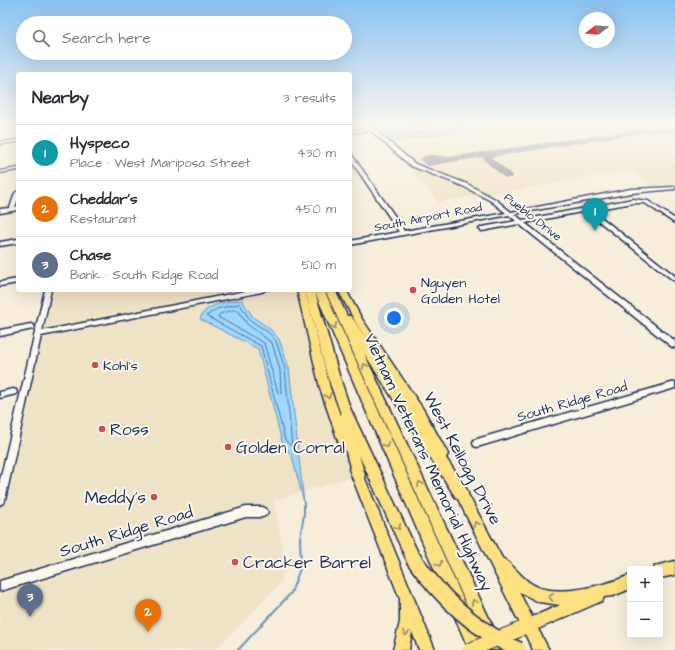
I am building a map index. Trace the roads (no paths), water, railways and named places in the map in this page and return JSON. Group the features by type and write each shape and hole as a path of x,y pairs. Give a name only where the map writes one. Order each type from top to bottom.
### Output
{"highway":[{"path":"311,292 358,475"},
{"name":"Vietnam Veterans Memorial Highway","path":"330,292 478,650"},
{"name":"Vietnam Veterans Memorial Highway","path":"330,292 496,650"},
{"path":"331,292 461,493"},
{"path":"333,375 344,408 413,558 435,587 468,619 487,634 519,650"}],"main road":[{"path":"301,292 325,388 333,411 428,650"},
{"name":"West Kellogg Drive","path":"461,493 492,555 524,628 541,650"},
{"path":"492,555 517,582 532,591 547,597 559,599 574,597 624,585"},
{"path":"663,570 675,568"},
{"path":"470,650 624,585"},
{"path":"401,650 407,622 404,588"}],"street":[{"name":"Pueblo Drive","path":"402,155 413,165 481,192 510,213 675,345"},
{"path":"352,159 402,233"},
{"path":"0,172 16,169"},
{"name":"South Airport Road","path":"352,243 631,191 675,188"},
{"path":"12,209 16,198"},
{"path":"482,229 633,201 646,202 675,221"},
{"path":"0,211 16,208"},
{"path":"587,209 675,279"},
{"path":"0,244 16,241"},
{"path":"0,284 16,281"},
{"path":"0,500 48,292"},
{"path":"38,334 252,292"},
{"path":"0,333 30,327"},
{"name":"South Ridge Road","path":"476,443 675,385"},
{"path":"0,395 13,392"},
{"name":"South Ridge Road","path":"0,586 246,512 263,512"}],"water":[{"path":"242,300 253,317 270,329 279,339 289,368 304,503 292,456 282,442 258,349 200,319 206,310 218,304"}],"waterway":[{"path":"238,650 291,593 301,566 300,539 304,514 304,501"}],"place":[{"name":"Hyspeco","path":"595,231"},
{"name":"Nguyen Golden Hotel","path":"413,290"},
{"name":"Kohl's","path":"95,365"},
{"name":"Ross","path":"102,429"},
{"name":"Golden Corral","path":"228,447"},
{"name":"Meddy's","path":"154,497"},
{"name":"Cracker Barrel","path":"235,562"},
{"name":"Chase","path":"30,617"},
{"name":"Cheddar's","path":"148,632"}]}
